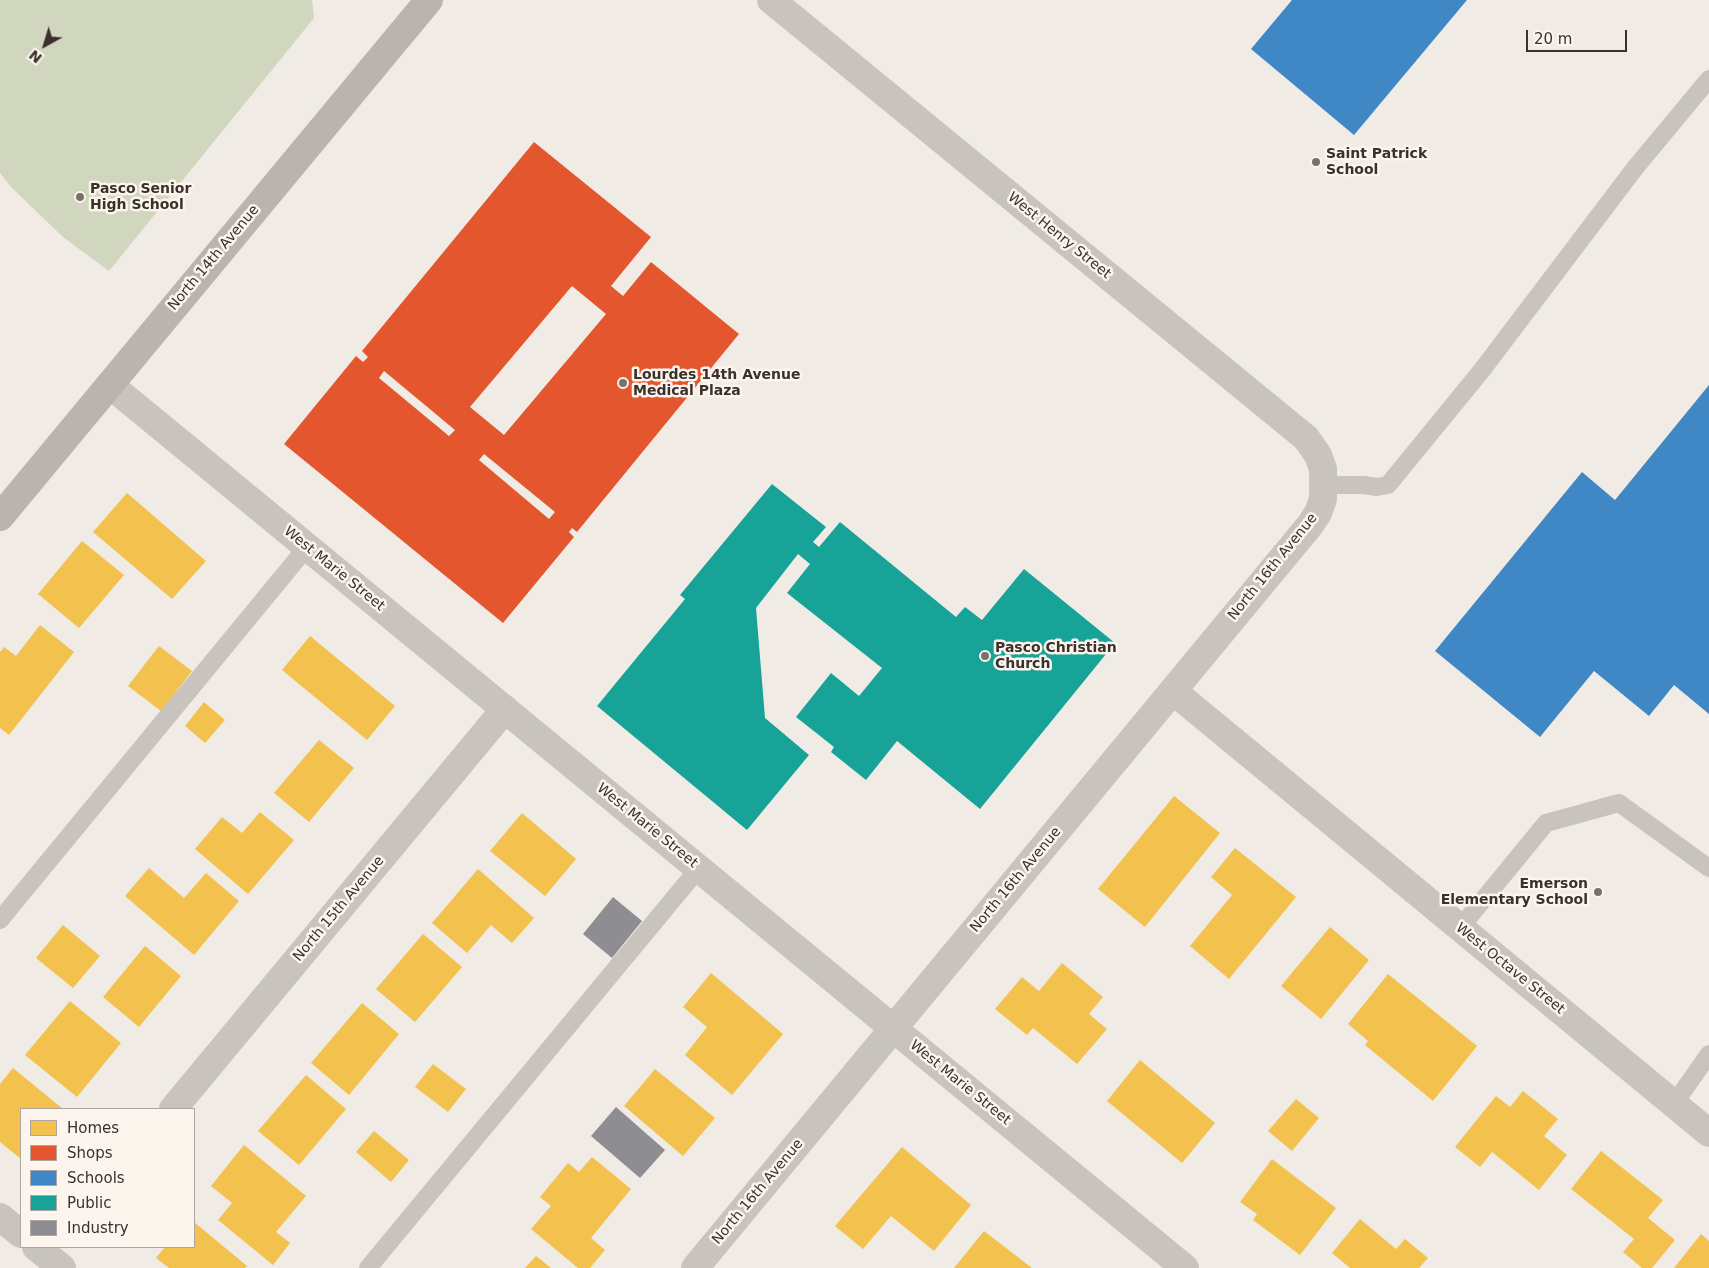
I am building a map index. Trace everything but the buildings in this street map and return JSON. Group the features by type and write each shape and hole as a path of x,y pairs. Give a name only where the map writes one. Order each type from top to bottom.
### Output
{"street":[{"name":"North 14th Avenue","path":"0,517 429,0"},
{"name":"West Henry Street","path":"771,0 1306,438 1318,455 1323,469 1324,486"},
{"name":"West Marie Street","path":"110,385 1185,1268"},
{"name":"North 16th Avenue","path":"695,1268 1310,525 1318,513 1323,500 1324,486"},
{"name":"West Octave Street","path":"1173,690 1709,1133"},
{"name":"North 15th Avenue","path":"174,1108 505,709"},
{"path":"0,1217 20,1233"}],"lane":[{"path":"1324,486 1364,485 1377,487 1388,484 1482,370 1635,168 1709,79"},
{"path":"0,920 307,547"},
{"path":"1460,928 1546,822 1619,803 1709,868"},
{"path":"368,1268 699,868"},
{"path":"1674,1104 1709,1054"}],"green space":[{"name":"Pasco Senior High School","path":"0,0 312,0 314,18 109,271 63,237 11,187 0,173"}],"place":[{"name":"Saint Patrick School","path":"1316,162"},
{"name":"Pasco Senior High School","path":"80,197"},
{"name":"Lourdes 14th Avenue Medical Plaza","path":"623,383"},
{"name":"Pasco Christian Church","path":"985,656"},
{"name":"Emerson Elementary School","path":"1598,892"}]}
